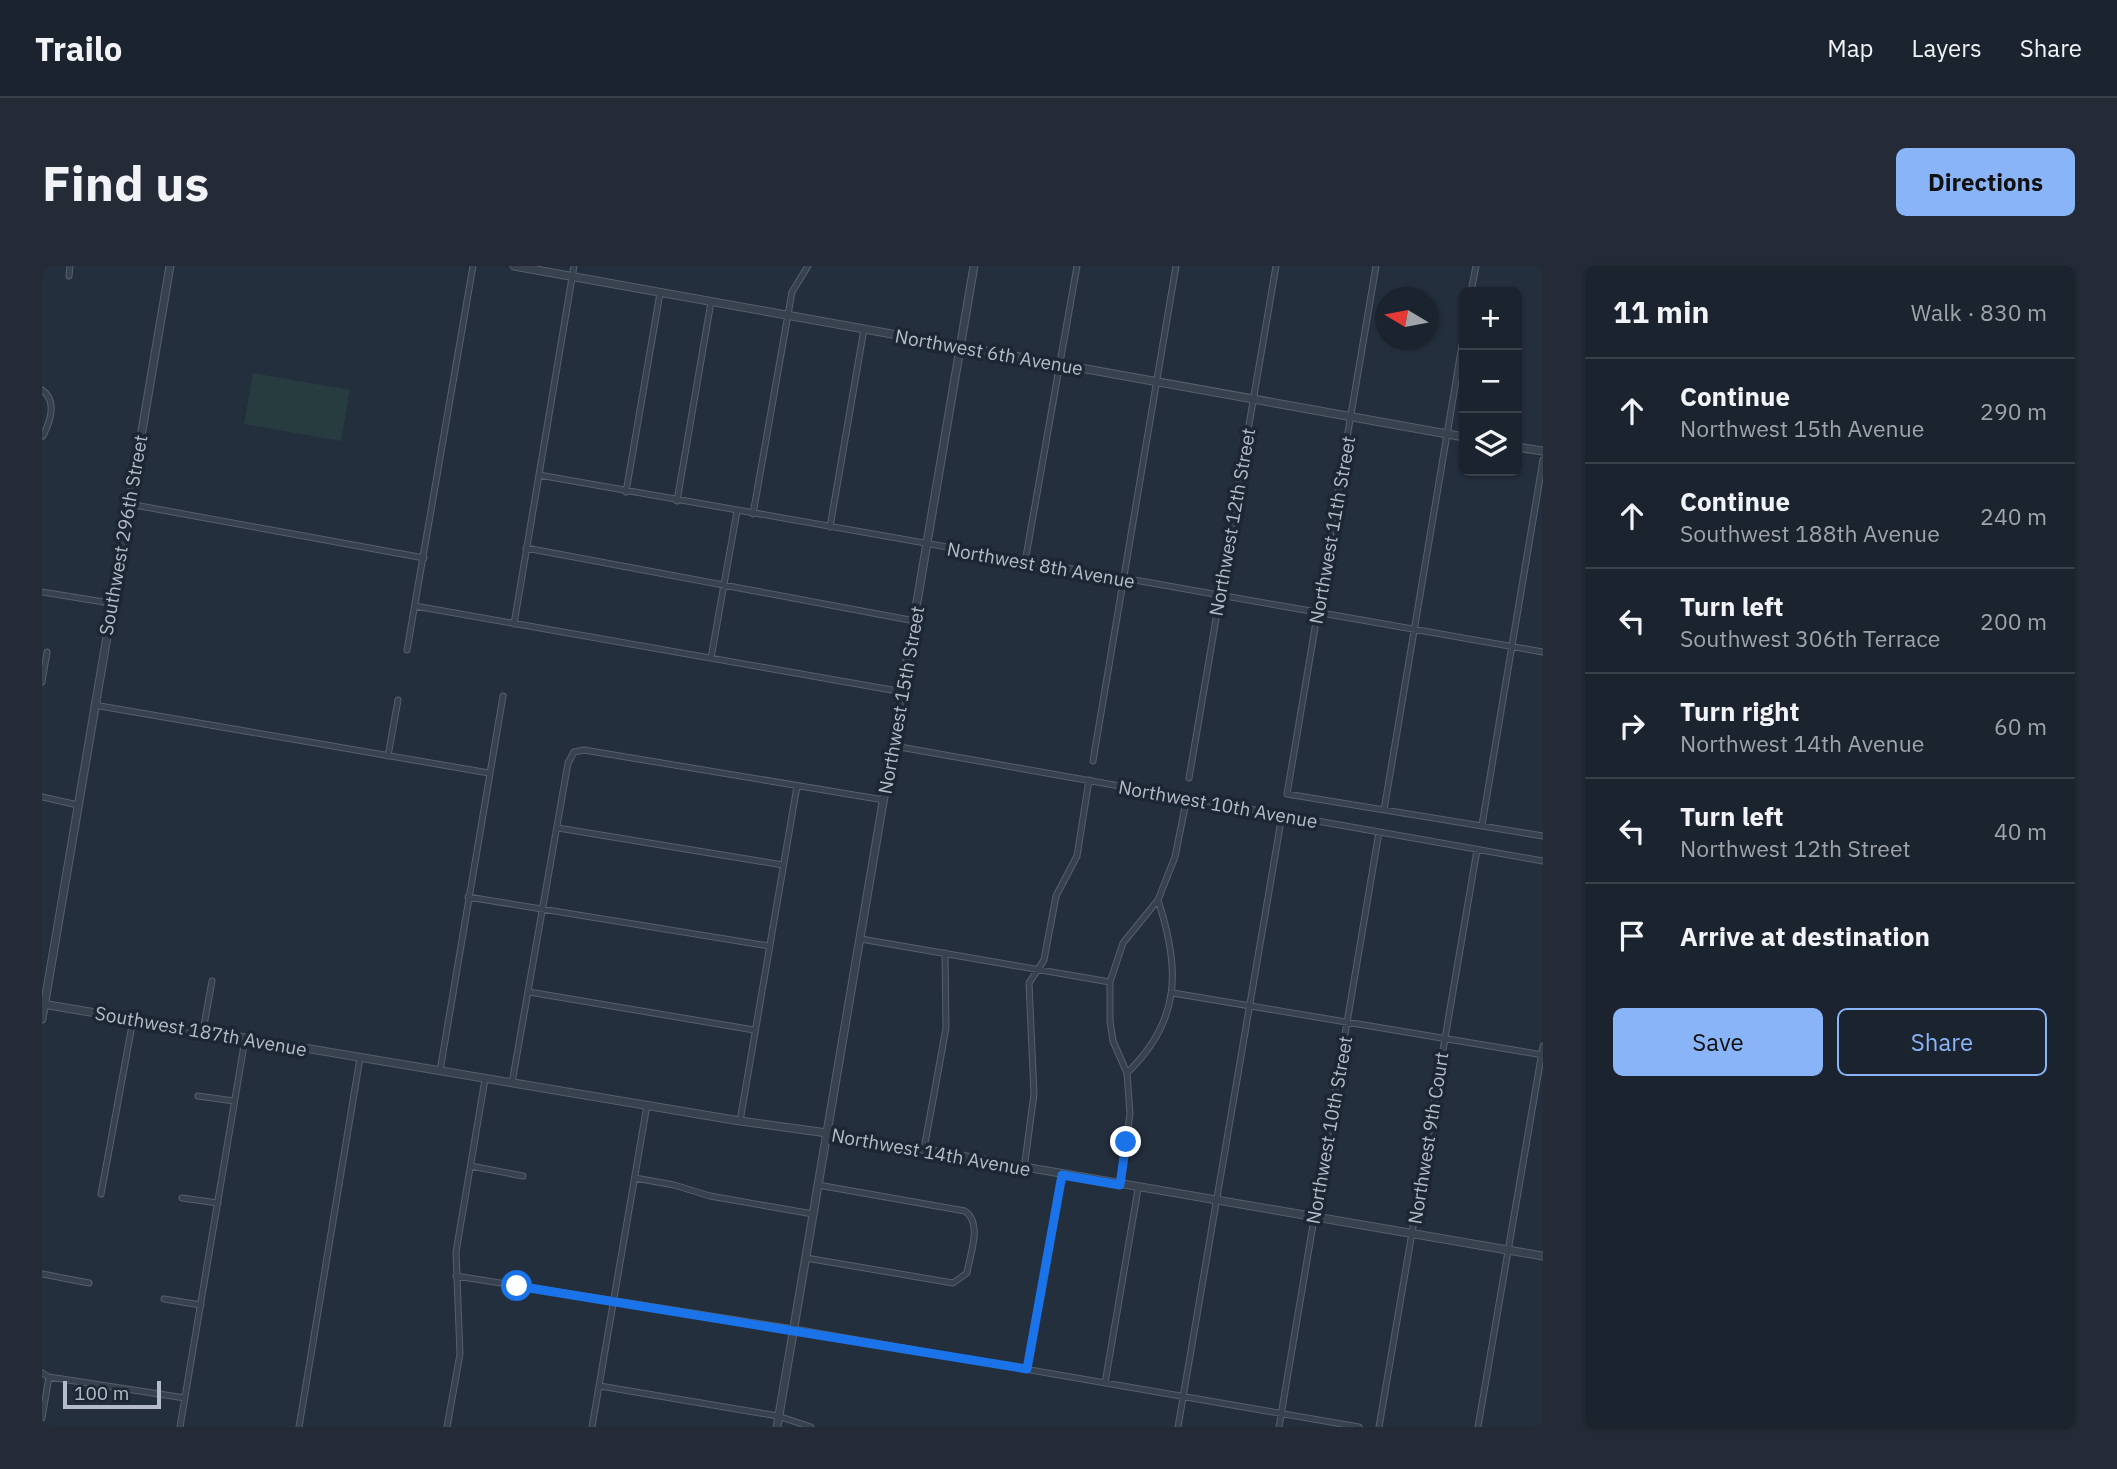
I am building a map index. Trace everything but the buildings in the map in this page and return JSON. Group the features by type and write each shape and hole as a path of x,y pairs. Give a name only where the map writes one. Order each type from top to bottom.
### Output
{"street":[{"path":"69,275 71,266"},
{"name":"Southwest 296th Street","path":"42,1019 110,603 170,266"},
{"path":"407,650 473,266"},
{"name":"Northwest 6th Avenue","path":"514,266 1459,436"},
{"path":"514,624 574,266"},
{"path":"753,514 788,316 797,280 808,266"},
{"name":"Northwest 15th Street","path":"776,1427 929,545 974,266"},
{"path":"1026,562 1077,266"},
{"path":"1093,761 1176,266"},
{"name":"Northwest 12th Street","path":"1189,778 1276,266"},
{"name":"Northwest 11th Street","path":"1376,266 1287,794 1384,810"},
{"path":"1472,287 1476,266"},
{"path":"626,492 660,293"},
{"path":"677,501 711,302"},
{"path":"830,527 864,329"},
{"path":"1461,350 1384,810 1543,836"},
{"path":"42,390 50,397 51,404 43,436"},
{"path":"1522,448 1543,451"},
{"path":"1482,825 1543,460"},
{"name":"Northwest 8th Avenue","path":"538,475 1543,652"},
{"path":"128,504 424,558"},
{"path":"711,658 737,511"},
{"path":"526,548 915,621"},
{"path":"42,592 110,603"},
{"path":"415,606 903,692"},
{"path":"42,682 47,652"},
{"path":"440,1071 503,696"},
{"path":"388,756 398,700"},
{"path":"94,705 489,773"},
{"name":"Northwest 10th Avenue","path":"894,746 1543,861"},
{"path":"512,1083 568,763 574,752 583,750 884,800"},
{"path":"1024,1169 1034,1094 1029,983 1044,960 1056,896 1077,856 1089,780"},
{"path":"740,1121 797,786"},
{"path":"42,797 78,805"},
{"path":"1120,1185 1130,1114 1127,1073 1114,1041 1110,1021 1110,982 1123,943 1158,900 1175,857 1187,797"},
{"path":"1178,1427 1282,815"},
{"path":"558,828 783,865"},
{"name":"Northwest 10th Street","path":"1279,1427 1378,832"},
{"name":"Northwest 9th Court","path":"1379,1427 1477,850"},
{"path":"468,897 769,946"},
{"path":"1127,1073 1144,1056 1157,1035 1173,993 1172,943 1158,900"},
{"path":"861,939 1110,982"},
{"path":"924,1149 946,1028 945,953"},
{"path":"203,1031 212,981"},
{"path":"529,992 754,1030"},
{"path":"1173,993 1542,1055"},
{"name":"Southwest 187th Avenue","path":"43,1004 360,1058"},
{"path":"102,1194 133,1020"},
{"path":"180,1427 245,1038"},
{"path":"1478,1427 1543,1046"},
{"path":"299,1427 360,1058"},
{"name":"Northwest 14th Avenue","path":"360,1058 924,1149 1138,1189 1412,1232 1543,1256"},
{"path":"447,1427 460,1354 456,1252 485,1079"},
{"path":"198,1096 234,1101"},
{"path":"592,1427 647,1105"},
{"path":"471,1166 523,1176"},
{"path":"1027,1369 1062,1175"},
{"path":"635,1178 674,1185 710,1196 813,1214"},
{"path":"806,1258 953,1283 963,1279 976,1225 973,1217 965,1211 818,1185"},
{"path":"1105,1383 1138,1189"},
{"path":"181,1198 218,1203"},
{"path":"42,1274 89,1283"},
{"path":"456,1276 614,1303 794,1329 1359,1427"},
{"path":"164,1299 201,1306"},
{"path":"42,1373 49,1377 185,1398"},
{"path":"42,1418 49,1377"},
{"path":"600,1386 778,1416 811,1427"}],"green space":[{"path":"253,373 350,390 341,441 244,424"}],"route":[{"path":"517,1286 1027,1369 1062,1175 1120,1185 1126,1142"}]}
